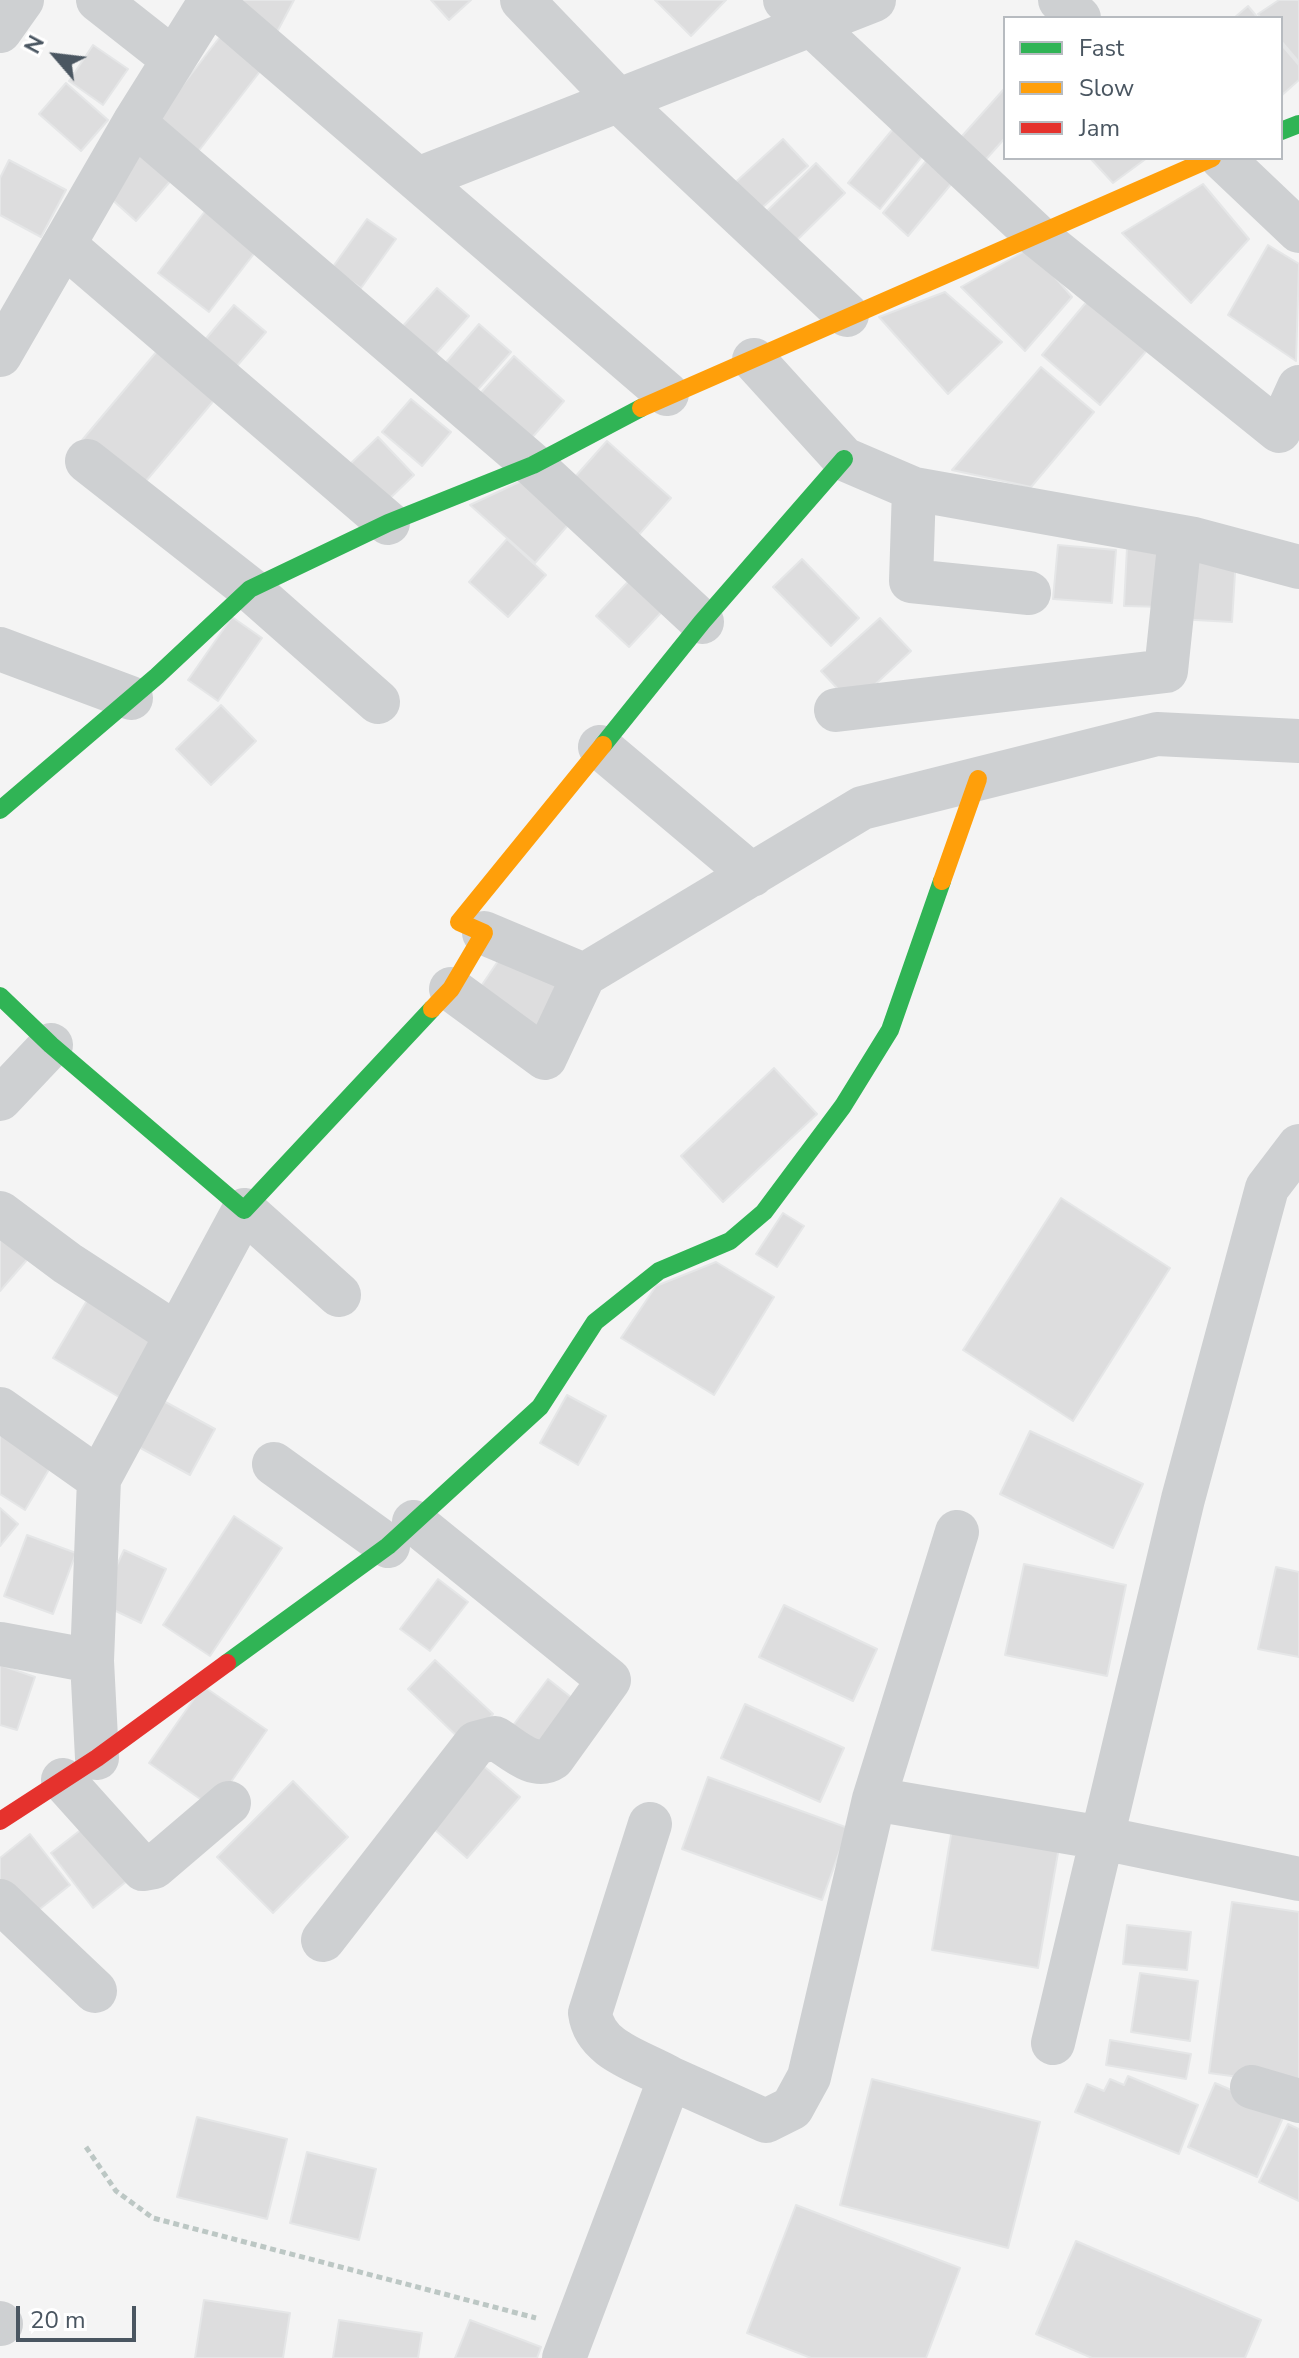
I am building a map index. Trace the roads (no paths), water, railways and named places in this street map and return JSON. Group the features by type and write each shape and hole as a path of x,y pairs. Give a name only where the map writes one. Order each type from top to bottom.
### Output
{"street":[{"path":"0,31 22,0"},
{"path":"98,0 173,59"},
{"path":"0,355 134,123 211,0 667,394"},
{"path":"522,0 618,100 847,315"},
{"path":"418,179 618,100 799,12 874,0"},
{"path":"1060,0 1077,16"},
{"path":"799,12 1036,235 1279,431 1299,387"},
{"path":"134,123 533,465 702,622"},
{"path":"0,810 131,698 250,589 388,523 533,465 667,394 754,360 847,315 1207,160"},
{"path":"1224,160 1299,231"},
{"path":"64,245 388,523"},
{"path":"754,360 844,459 914,489 1180,537 1299,567"},
{"path":"584,975 459,922 702,622 844,459"},
{"path":"87,461 250,589 378,702"},
{"path":"914,489 911,581 1029,593"},
{"path":"836,710 1166,671 1180,537"},
{"path":"0,649 131,698"},
{"path":"451,989 545,1058 584,975 862,808 1157,734 1299,741"},
{"path":"600,747 752,875"},
{"path":"0,1821 80,1769 401,1534 540,1407 595,1322 659,1271 730,1241 764,1212 843,1106 890,1030 978,779"},
{"path":"229,1803 154,1867 143,1869 80,1769 92,1661 99,1479 244,1210 451,989 484,933"},
{"path":"0,996 51,1045 339,1295"},
{"path":"0,1099 51,1045"},
{"path":"1053,2043 1183,1499 1267,1188 1299,1146"},
{"path":"0,1213 67,1263 176,1334"},
{"path":"0,1409 99,1479"},
{"path":"274,1464 401,1534 609,1680 553,1758 544,1764 536,1764 495,1738 487,1737 476,1743 323,1940"},
{"path":"650,1824 590,2013 592,2028 601,2042 670,2078 766,2121 792,2108 809,2077 874,1799 957,1532"},
{"path":"0,1644 92,1661"},
{"path":"874,1799 1102,1838 1299,1879"},
{"path":"0,1901 95,1991"},
{"path":"570,2343 670,2078"},
{"path":"1252,2087 1299,2101"}]}
